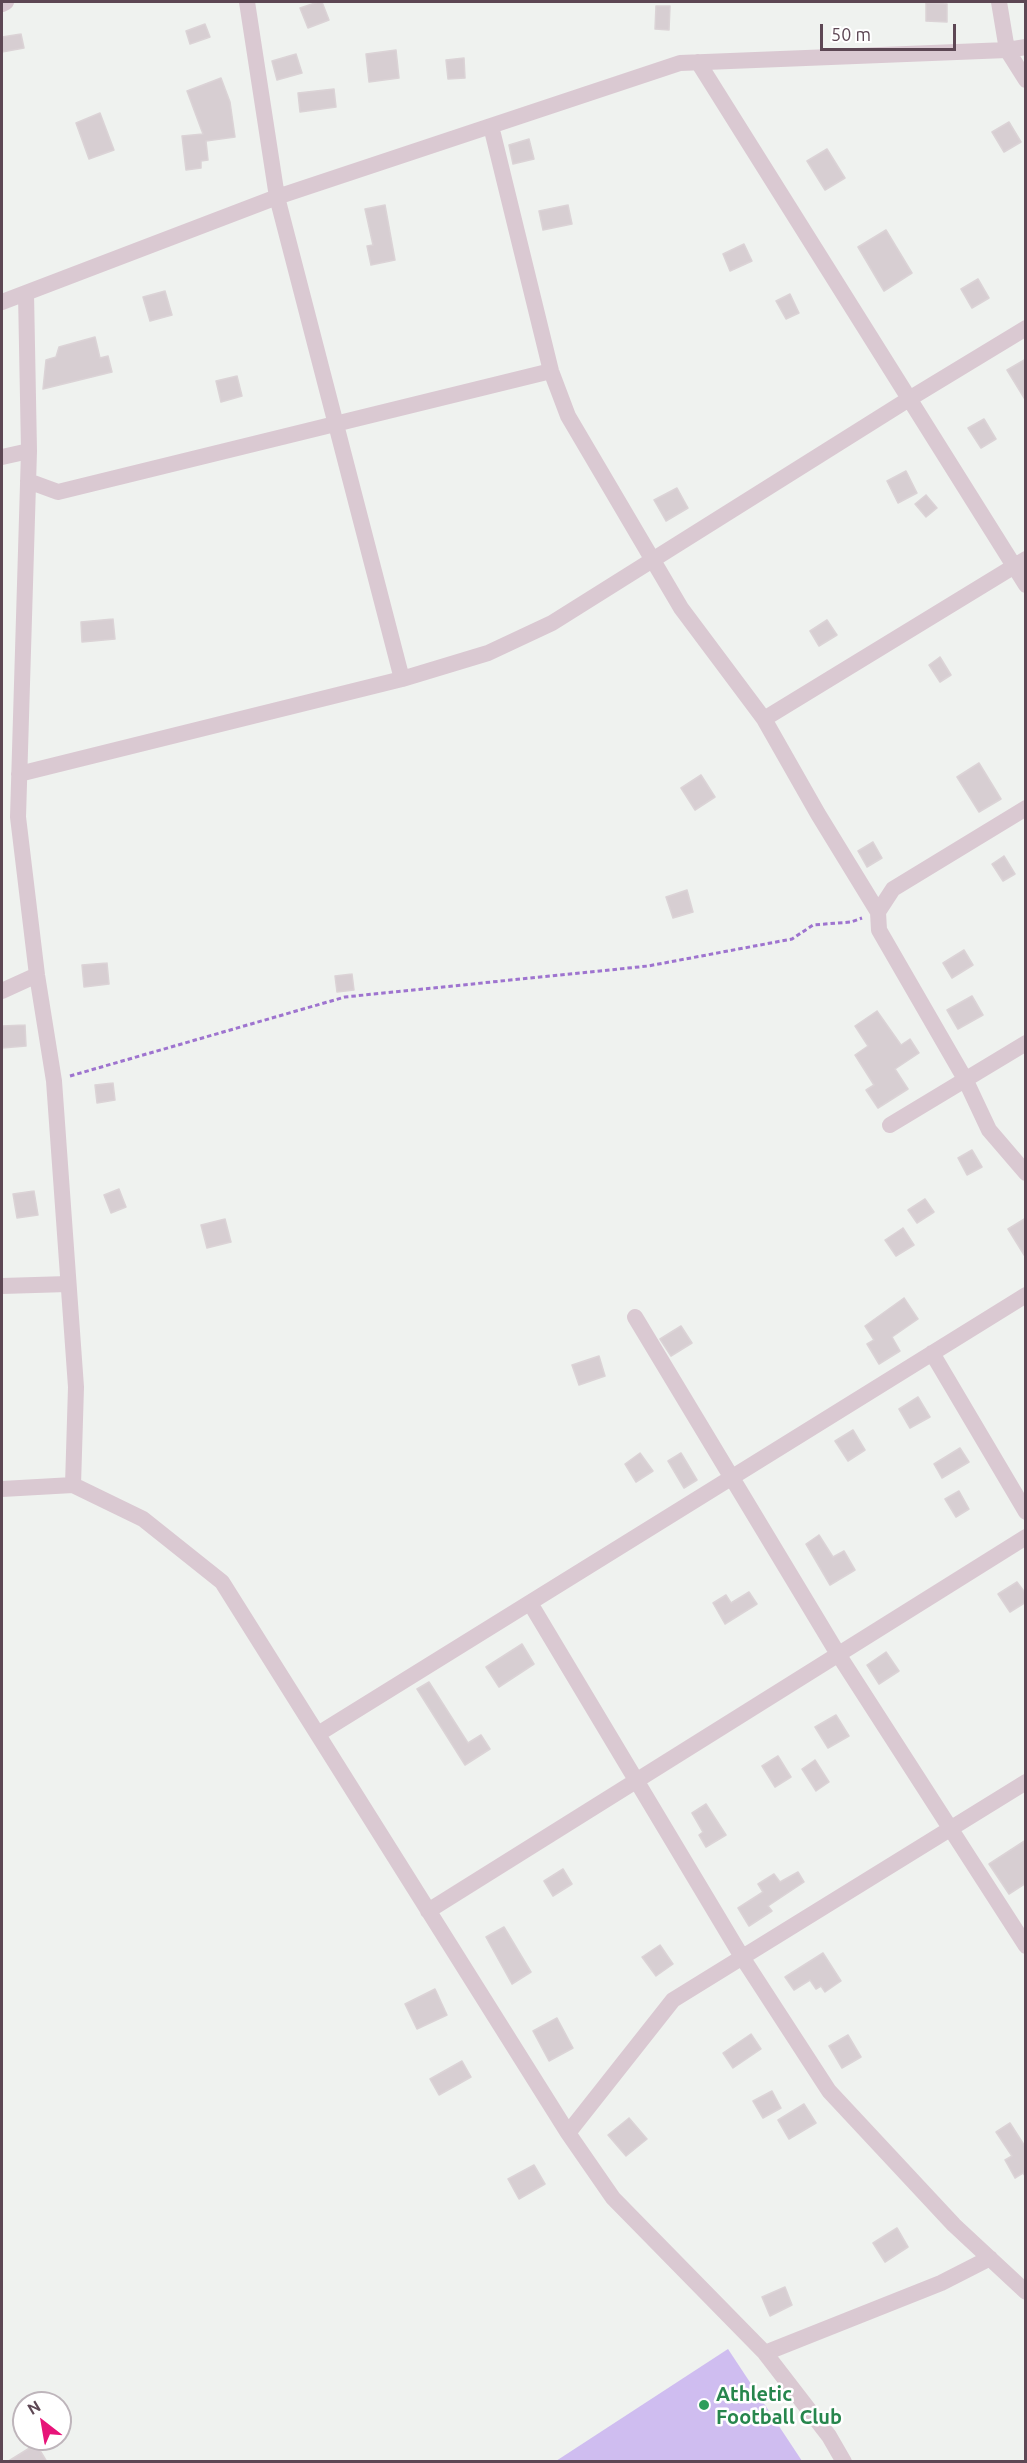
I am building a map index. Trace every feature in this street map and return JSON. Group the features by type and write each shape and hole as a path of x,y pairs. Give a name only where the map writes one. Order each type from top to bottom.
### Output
{"street":[{"path":"2,4 6,2"},
{"path":"247,2 277,197 402,679"},
{"path":"999,2 1007,50 1026,80"},
{"path":"2,302 277,197 680,63 1007,50 1026,47"},
{"path":"698,62 909,399 1020,563 1026,585"},
{"path":"491,126 551,371 568,416 681,608 764,719 818,814 878,912 879,930 965,1079 989,1130 1026,1173"},
{"path":"26,293 29,451 18,817 54,1080 76,1387 73,1485"},
{"path":"19,774 402,679 488,653 541,628 1026,328"},
{"path":"28,481 58,492 551,371"},
{"path":"2,457 29,451"},
{"path":"764,719 1020,563"},
{"path":"878,912 893,889 1026,808"},
{"path":"2,991 38,975"},
{"path":"890,1125 1026,1043"},
{"path":"2,1286 68,1284"},
{"path":"318,1734 1026,1295"},
{"path":"635,1317 838,1654 949,1830 1026,1946"},
{"path":"933,1353 1026,1512"},
{"path":"2,1489 73,1485 143,1519 222,1582 568,2133 613,2198 765,2353 829,2436 844,2462"},
{"path":"428,1911 1026,1537"},
{"path":"530,1603 741,1957 828,2091 954,2225 1026,2292"},
{"path":"568,2133 673,2000 1026,1782"},
{"path":"765,2353 941,2283 990,2259"}],"path":[{"path":"54,1080 345,997 648,966 792,939 813,925 851,922 878,912"}],"shaded area":[{"name":"Athletic Football Club","path":"728,2349 802,2461 556,2461"}],"building":[{"path":"322,2 329,20 308,28 300,8"},
{"path":"926,3 947,4 947,22 926,21"},
{"path":"656,6 670,6 669,30 655,29"},
{"path":"205,24 210,37 190,44 186,31"},
{"path":"21,34 24,48 2,52 2,37"},
{"path":"396,50 399,78 369,82 366,54"},
{"path":"296,54 302,73 277,80 272,61"},
{"path":"464,58 465,78 448,79 446,60"},
{"path":"221,78 230,102 235,137 206,141 208,160 201,161 201,168 186,170 182,136 203,134 187,91"},
{"path":"334,89 336,107 300,112 298,93"},
{"path":"100,113 114,150 89,159 76,123"},
{"path":"1009,122 1021,142 1004,152 992,132"},
{"path":"529,139 534,159 513,164 509,145"},
{"path":"827,149 845,178 825,190 807,161"},
{"path":"385,205 395,260 371,265 367,246 373,245 365,209"},
{"path":"568,205 572,224 543,230 539,211"},
{"path":"886,230 912,273 884,291 858,247"},
{"path":"744,244 752,261 730,271 723,254"},
{"path":"978,279 989,298 972,308 961,289"},
{"path":"165,291 172,315 150,321 143,297"},
{"path":"790,294 799,313 786,319 776,301"},
{"path":"95,337 100,358 108,356 112,372 43,389 46,360 56,357 59,347"},
{"path":"1026,359 1026,401 1007,370"},
{"path":"237,376 242,396 221,402 216,381"},
{"path":"984,419 996,439 981,448 968,428"},
{"path":"906,471 917,493 898,503 887,481"},
{"path":"677,488 688,508 666,521 654,500"},
{"path":"926,495 937,508 926,517 915,504"},
{"path":"113,619 115,639 82,642 81,622"},
{"path":"827,620 837,635 819,646 810,631"},
{"path":"940,657 951,675 940,682 929,665"},
{"path":"979,763 1001,799 979,812 957,777"},
{"path":"701,775 715,797 695,810 681,788"},
{"path":"873,842 882,858 867,867 858,851"},
{"path":"1004,856 1015,874 1003,881 992,864"},
{"path":"687,890 693,912 673,918 666,897"},
{"path":"964,950 973,965 952,978 943,963"},
{"path":"107,963 109,984 84,987 82,965"},
{"path":"352,974 354,990 337,992 335,976"},
{"path":"972,996 983,1015 958,1029 947,1010"},
{"path":"877,1011 901,1045 910,1039 919,1053 895,1069 908,1089 878,1108 866,1090 874,1085 855,1055 868,1046 855,1026"},
{"path":"25,1025 26,1046 2,1048 2,1026"},
{"path":"113,1083 115,1100 97,1103 95,1085"},
{"path":"972,1150 982,1167 967,1175 958,1158"},
{"path":"119,1189 126,1207 111,1213 104,1195"},
{"path":"34,1191 38,1215 17,1218 13,1194"},
{"path":"925,1199 934,1212 917,1223 908,1210"},
{"path":"1026,1218 1026,1258 1008,1229"},
{"path":"225,1219 231,1242 207,1248 201,1225"},
{"path":"903,1228 914,1245 896,1256 885,1240"},
{"path":"904,1298 918,1319 892,1337 900,1351 879,1364 867,1344 874,1340 865,1326"},
{"path":"681,1326 692,1343 671,1356 660,1339"},
{"path":"599,1356 605,1376 579,1385 572,1365"},
{"path":"918,1397 930,1417 910,1428 899,1409"},
{"path":"853,1430 865,1450 848,1461 835,1441"},
{"path":"960,1448 969,1462 942,1478 934,1464"},
{"path":"640,1453 653,1471 636,1482 625,1464"},
{"path":"681,1453 697,1480 684,1488 668,1461"},
{"path":"959,1491 969,1509 956,1517 945,1499"},
{"path":"819,1535 833,1557 844,1551 855,1570 830,1585 806,1544"},
{"path":"1017,1582 1026,1594 1026,1602 1010,1612 998,1594"},
{"path":"749,1592 757,1604 725,1624 713,1603 726,1595 731,1603"},
{"path":"522,1644 534,1664 499,1687 486,1667"},
{"path":"886,1652 899,1671 879,1684 867,1665"},
{"path":"429,1682 468,1743 481,1735 490,1749 465,1765 417,1689"},
{"path":"836,1715 849,1736 828,1748 815,1727"},
{"path":"778,1756 791,1777 775,1787 762,1766"},
{"path":"815,1760 829,1782 816,1791 802,1769"},
{"path":"706,1804 726,1835 706,1847 699,1835 703,1832 692,1813"},
{"path":"1026,1840 1026,1883 1009,1894 989,1864"},
{"path":"563,1869 572,1884 553,1896 544,1881"},
{"path":"798,1872 804,1882 768,1906 772,1911 749,1926 738,1908 763,1892 758,1884 774,1874 780,1882"},
{"path":"504,1927 531,1972 512,1984 486,1937"},
{"path":"660,1945 673,1964 656,1976 642,1957"},
{"path":"823,1953 841,1981 825,1992 821,1986 816,1989 810,1980 794,1990 785,1977"},
{"path":"435,1989 447,2015 417,2029 405,2004"},
{"path":"557,2018 573,2048 549,2061 533,2031"},
{"path":"751,2034 761,2049 733,2068 723,2053"},
{"path":"848,2035 861,2057 842,2068 829,2046"},
{"path":"462,2061 471,2077 439,2095 430,2079"},
{"path":"772,2091 781,2108 763,2118 753,2101"},
{"path":"804,2104 816,2123 789,2139 778,2120"},
{"path":"629,2118 647,2139 626,2156 608,2135"},
{"path":"1010,2123 1026,2148 1026,2177 1023,2173 1015,2178 1005,2160 1012,2156 996,2132"},
{"path":"534,2165 545,2184 519,2199 508,2179"},
{"path":"897,2228 908,2247 885,2262 873,2243"},
{"path":"785,2287 792,2305 770,2316 762,2297"},
{"path":"25,2451 40,2451 47,2462 7,2462"}],"place":[{"name":"Athletic Football Club","path":"704,2405"}]}
